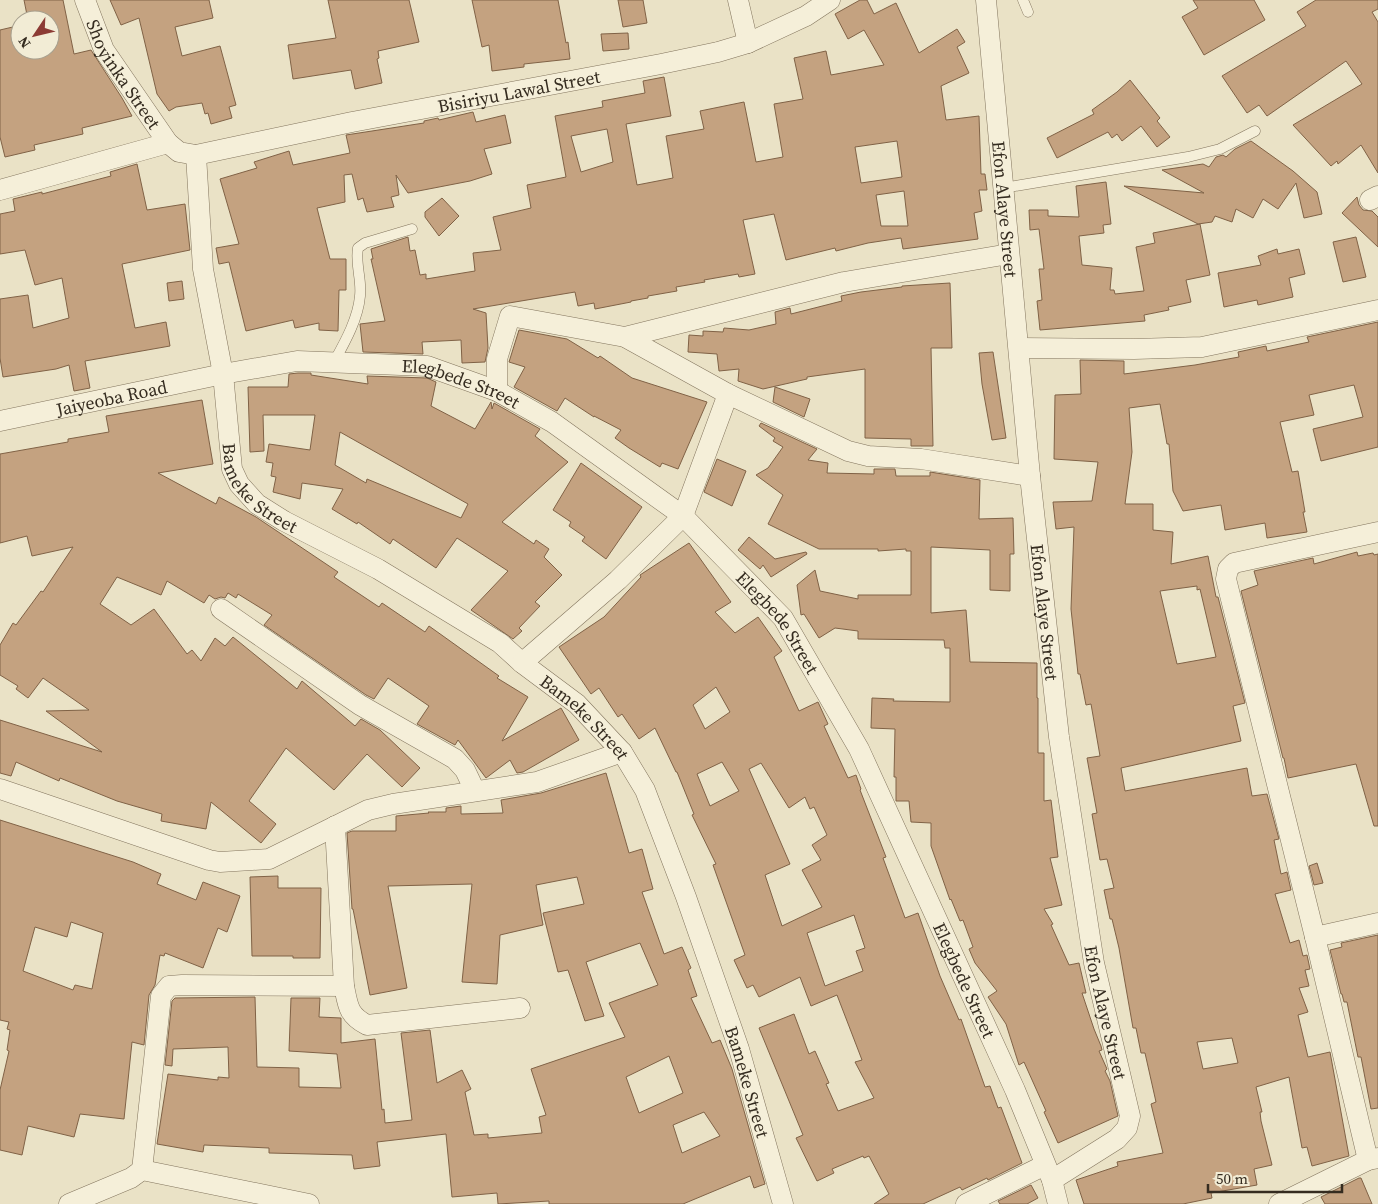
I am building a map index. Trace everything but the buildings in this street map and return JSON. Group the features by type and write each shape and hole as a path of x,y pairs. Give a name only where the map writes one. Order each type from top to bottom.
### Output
{"street":[{"name":"Shoyinka Street","path":"85,0 104,50 168,143"},
{"path":"738,0 748,43"},
{"name":"Bisiriyu Lawal Street","path":"196,155 380,116 661,64 748,43 806,16 830,0"},
{"name":"Efon Alaye Street","path":"966,1204 1048,1172 1117,1139 1127,1128 1130,1116 1094,963 1062,757 1030,476 986,0"},
{"path":"0,190 168,143 179,152 196,155"},
{"name":"Bameke Street","path":"196,155 202,269 223,374 232,470 239,484 257,504 284,522 378,569 500,643 522,663 577,704 622,752 645,790 686,897 739,1049 783,1204"},
{"path":"624,337 844,282 1009,254"},
{"path":"1019,348 1134,349 1202,347 1378,310"},
{"path":"497,391 497,359 510,316 624,337 728,394 848,451 868,456 921,459 1030,476"},
{"name":"Elegbede Street","path":"223,374 296,361 427,366 497,391 552,422 683,516 783,618 859,749 1015,1090 1048,1172 1058,1204"},
{"name":"Jaiyeoba Road","path":"0,421 223,374"},
{"path":"522,663 618,580 683,516 728,394"},
{"path":"1279,1204 1373,1159 1315,937 1226,579 1228,569 1234,563 1378,532"},
{"path":"221,609 360,705 455,759 465,770 475,791"},
{"path":"0,789 209,860 220,862 269,859 368,810 393,804 537,782 622,752"},
{"path":"335,826 344,986 348,1006 355,1019 367,1025 520,1008"},
{"path":"1315,937 1378,924"},
{"path":"142,1170 161,996 169,986 344,986"},
{"path":"69,1204 131,1178 142,1170 309,1204"}],"lane":[{"path":"1023,0 1028,12"},
{"path":"1003,188 1188,157 1220,149 1255,131"},
{"path":"334,362 348,334 360,296 356,256 358,248 365,243 412,229"}]}
